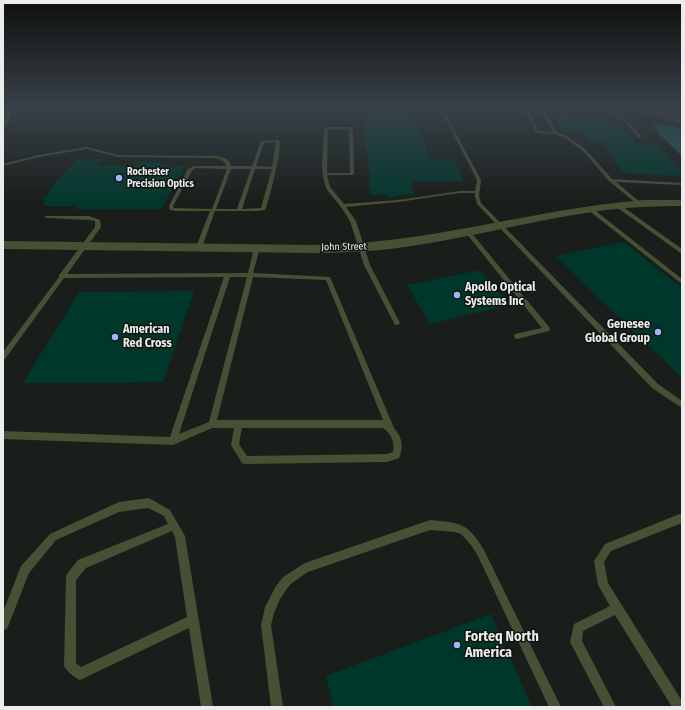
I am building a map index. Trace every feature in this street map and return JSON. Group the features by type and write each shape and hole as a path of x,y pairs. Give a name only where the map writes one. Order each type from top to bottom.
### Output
{"street":[{"name":"John Street","path":"3,245 258,248 360,247 404,243 617,205 640,203 682,204"}],"lane":[{"path":"326,139 325,174 327,186 353,221 360,247 367,265 397,323"},
{"path":"325,174 352,174 351,139"},
{"path":"457,139 479,180 476,196 480,203 655,386 682,405"},
{"path":"569,139 584,150 612,180 640,203"},
{"path":"239,210 253,168 262,142 278,141 279,144 274,168 263,209 258,210 239,210 213,210 176,210 172,209 171,206 190,170 194,167 229,167 253,168 274,168"},
{"path":"3,165 39,156 87,148 118,156 215,156 224,159 230,170 199,247"},
{"path":"612,180 682,184"},
{"path":"343,206 398,201 460,192 477,192"},
{"path":"617,205 682,252"},
{"path":"590,209 682,282"},
{"path":"3,357 98,227 97,220 89,218 48,217"},
{"path":"468,232 547,329 517,336"},
{"path":"212,424 258,248"},
{"path":"173,441 228,275"},
{"path":"61,276 250,275 328,278 391,429 397,437 398,449 396,455 387,458 245,460 234,445 239,424"},
{"path":"3,435 173,441 212,424 384,424 391,429"},
{"path":"3,625 25,570 53,537 118,507 148,503 167,513 180,536 207,707"},
{"path":"679,707 603,586 599,561 608,547 682,518"},
{"path":"277,707 266,625 269,611 287,580 305,568 430,525 455,527 464,531 474,542 489,570 554,707"},
{"path":"174,526 82,564 70,578 70,666 80,674 193,620"},
{"path":"610,707 576,642 578,628 617,608"}],"water":[{"path":"664,139 682,139 682,156"}],"building":[{"path":"365,139 422,139 430,160 454,159 463,181 411,181 414,194 388,198 388,195 371,195 368,179 371,179"},
{"path":"587,139 633,139 637,144 659,145 682,172 682,176 623,173 603,142 589,142"},
{"name":"Rochester Precision Optics","path":"78,159 102,159 97,165 135,166 137,162 162,162 160,165 185,166 161,209 74,209 76,206 43,206 45,204 42,204 46,200 43,200 51,191 48,191"},
{"name":"Genesee Global Group","path":"624,242 682,288 682,378 555,256"},
{"name":"Apollo Optical Systems Inc","path":"481,270 509,305 430,324 407,285"},
{"name":"American Red Cross","path":"194,291 163,382 23,383 79,292"},
{"name":"Forteq North America","path":"491,614 532,707 333,707 326,676"}],"place":[{"name":"Rochester Precision Optics","path":"119,178"},
{"name":"Apollo Optical Systems Inc","path":"457,295"},
{"name":"Genesee Global Group","path":"658,332"},
{"name":"American Red Cross","path":"115,337"},
{"name":"Forteq North America","path":"457,645"}]}
